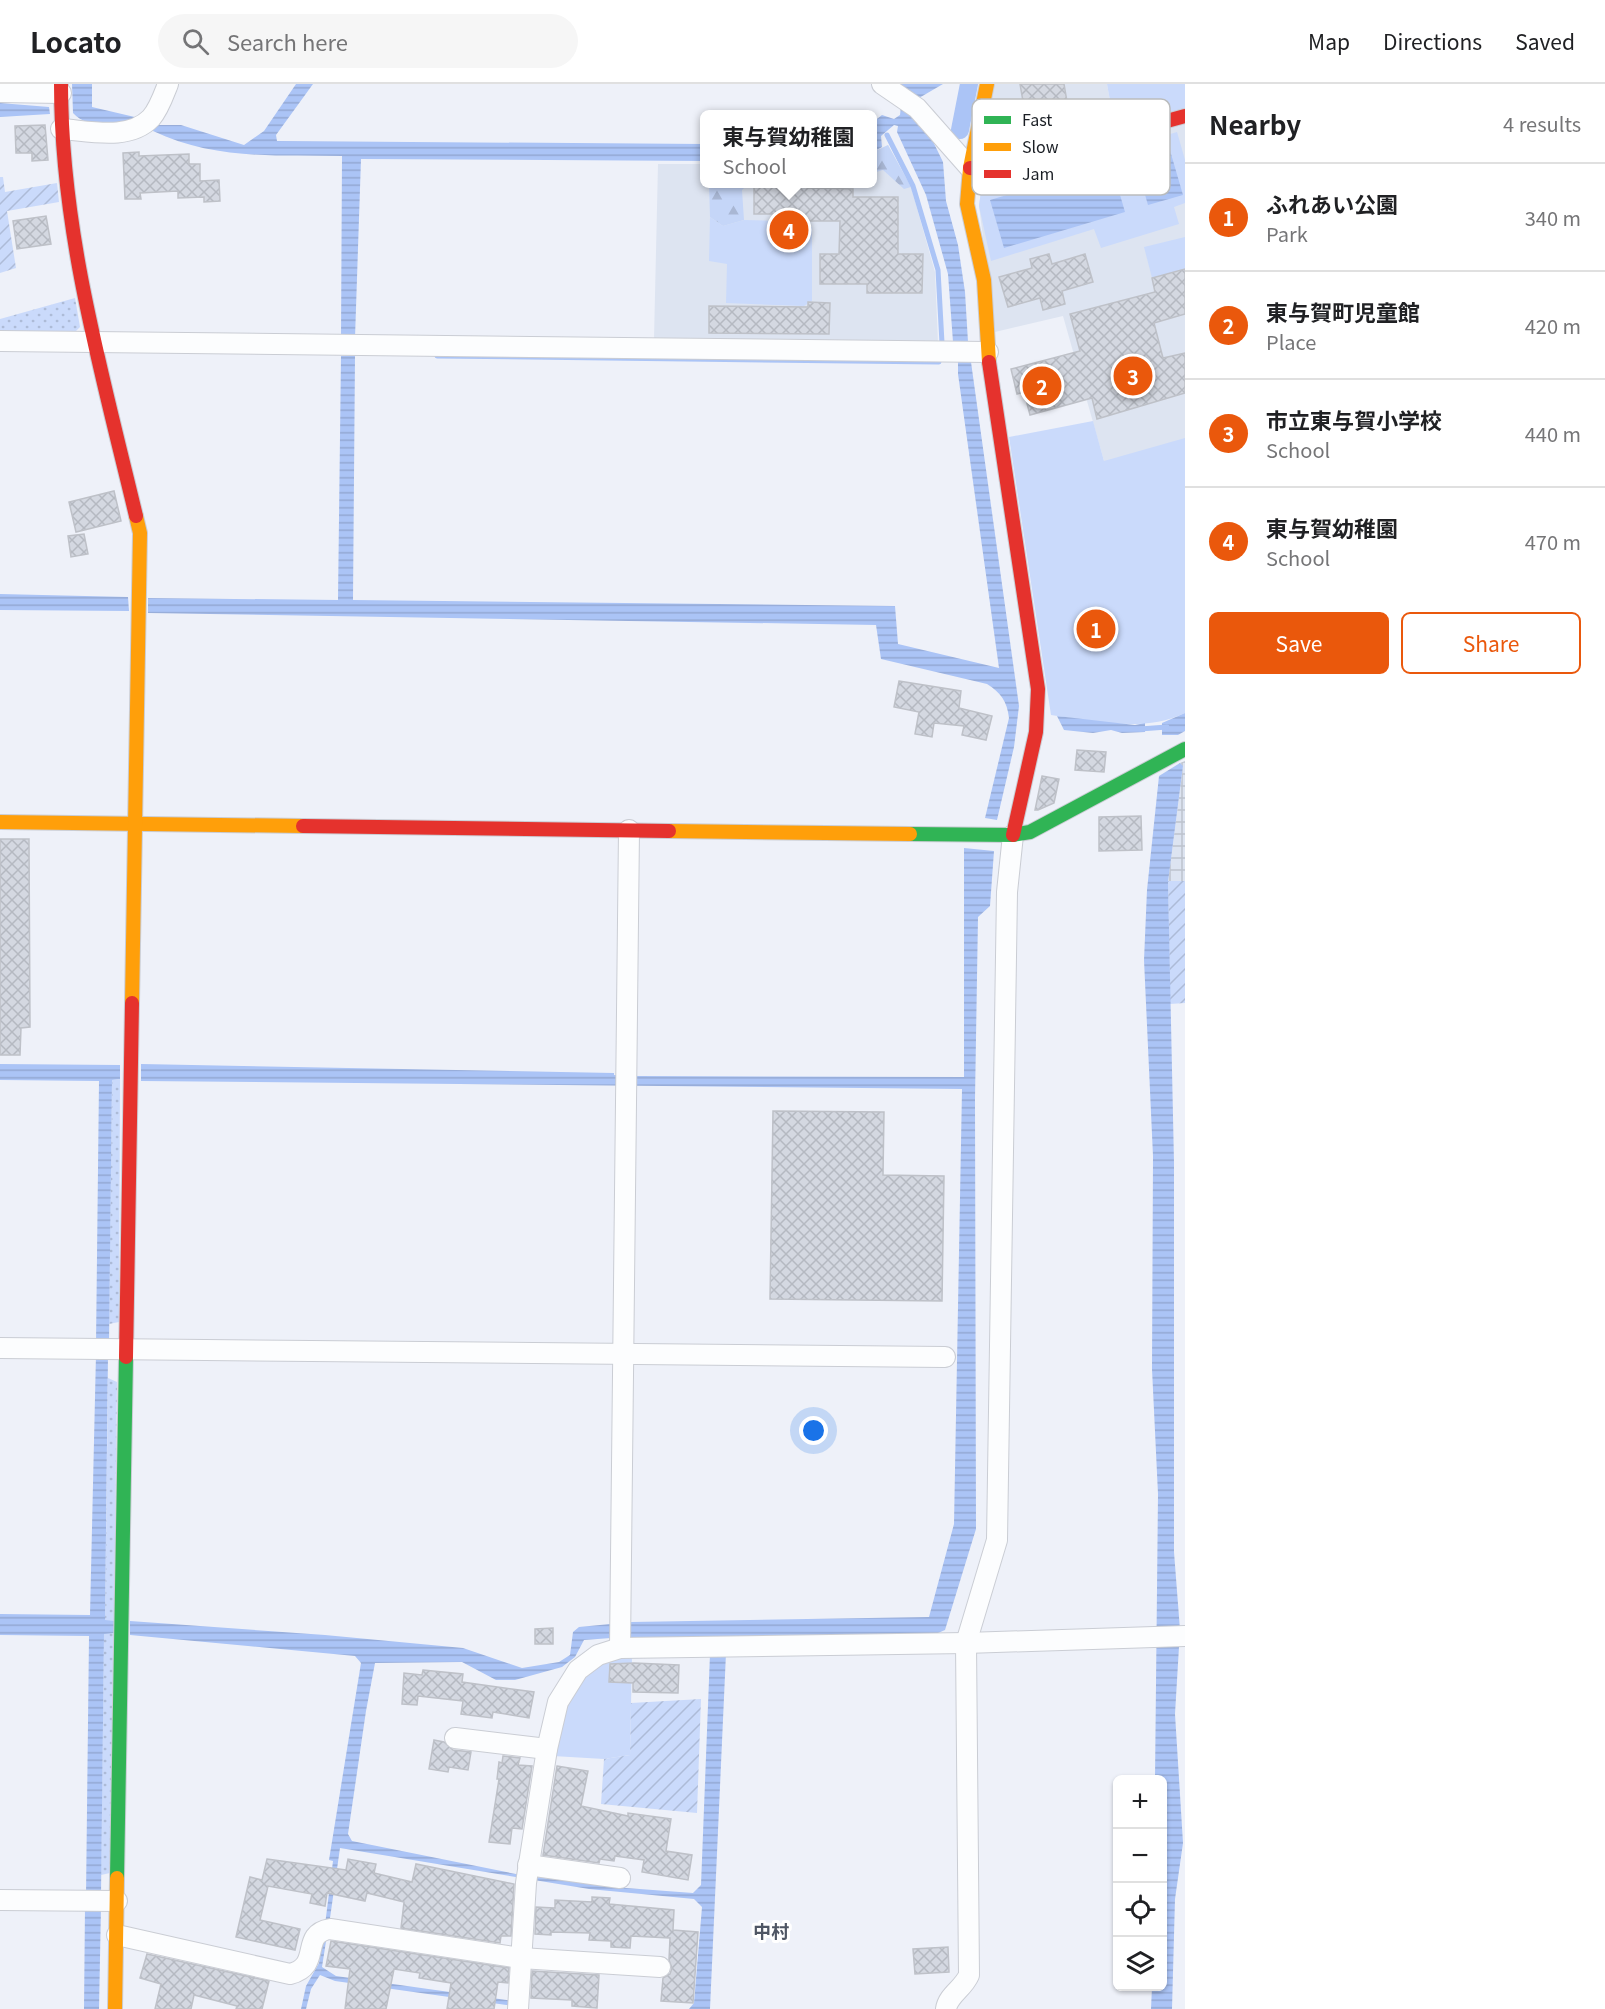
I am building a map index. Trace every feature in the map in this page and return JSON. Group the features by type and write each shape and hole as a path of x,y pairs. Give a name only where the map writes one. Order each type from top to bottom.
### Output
{"street":[{"path":"61,129 123,132 138,129 153,116 168,84"},
{"path":"882,84 909,102 970,168"},
{"path":"984,99 987,84"},
{"path":"0,92 61,88 61,129 68,201 81,287 137,516 139,590 131,1062 110,1350 101,1901 117,1935 115,2009"},
{"path":"1170,120 1185,116"},
{"path":"946,2009 950,1998 965,1984 969,1975 966,1643 997,1540 1007,892 1013,835 1036,732 1038,689 988,352 984,280 967,204 972,158"},
{"path":"0,341 988,352"},
{"path":"0,822 1013,835 1030,832 1060,817 1185,749"},
{"path":"621,1635 629,830"},
{"path":"0,1348 945,1357"},
{"path":"518,2009 527,1874 547,1749 558,1702 578,1670 621,1635 966,1643 1184,1636"},
{"path":"455,1738 547,1749"},
{"path":"527,1874 620,1878"},
{"path":"0,1900 101,1901"},
{"path":"117,1935 290,1974 301,1972 309,1964 314,1938 320,1931 330,1929 521,1958 660,1967"}],"shaded area":[{"path":"72,84 92,84 92,107 139,118 132,122 105,126 79,118 73,113"},
{"path":"296,84 313,84 276,135 277,141 700,144 700,161 361,159 355,338 341,338 342,156 269,155 222,151 199,147 153,131 154,125 181,125 244,145 264,131"},
{"path":"899,84 943,84 919,98"},
{"path":"992,84 1107,84 1110,99 989,99"},
{"path":"1107,84 1185,84 1185,109 1170,113 1170,99 1110,99"},
{"path":"0,103 49,107 50,114 0,117"},
{"path":"901,106 924,123 943,162 946,201 958,245 965,292 968,342 953,342 948,274 926,195 897,132 898,126 894,125 881,136 882,147 877,150 877,119 882,115 894,119 900,115"},
{"path":"1185,123 1185,713 1104,461 1063,316 995,332 979,206 981,195 1170,195 1170,127"},
{"path":"1177,132 1185,160 1185,203 1174,207 1179,224 1101,248 1094,229 991,261 979,206 980,195 1170,195 1170,134"},
{"path":"888,145 911,187 935,272 938,343 654,339 658,164 700,164 700,188 877,188 877,152"},
{"path":"1170,150 1183,195 1148,205 1145,195 1170,195"},
{"path":"0,177 3,177 5,192 57,183 59,202 7,211 16,268 0,273"},
{"path":"1007,195 1120,195 1125,212 1004,248 990,200"},
{"path":"710,217 723,226 744,220 790,221 789,227 812,227 812,301 804,306 726,303 727,264 709,261"},
{"path":"1185,237 1185,269 1152,278 1144,247"},
{"path":"75,298 80,327 73,334 0,335 0,319"},
{"path":"341,356 355,356 353,600 895,606 898,644 999,668 958,374 958,361 971,362 1019,706 1014,747 997,820 985,818 1009,718 1002,698 987,684 881,659 876,625 148,613 148,598 338,600"},
{"path":"1093,421 1104,461 1185,438 1185,713 1153,723 1119,724 1051,715 1009,437"},
{"path":"0,594 128,597 129,611 0,610"},
{"path":"1185,713 1185,731 1178,735 1162,735 1162,723"},
{"path":"1057,716 1135,725 1145,723 1145,732 1122,733 1111,730 1093,733 1064,730"},
{"path":"1185,761 1185,881 1168,881 1183,767 1180,763"},
{"path":"1180,763 1183,766 1168,882 1174,1163 1174,1552 1180,1630 1175,1714 1183,1843 1175,1899 1172,2009 1151,2009 1152,1991 1167,1991 1167,1775 1155,1775 1158,1494 1152,1369 1153,1156 1144,960 1147,890 1159,776"},
{"path":"964,848 994,851 990,906 978,917 975,1099 976,1529 945,1630 938,1633 634,1640 628,1634 584,1640 575,1657 562,1667 515,1680 496,1680 462,1662 375,1663 348,1834 352,1841 521,1875 613,1887 693,1893 701,1885 710,1654 726,1653 710,2009 689,2009 694,2003 702,1907 694,1899 589,1889 340,1848 329,1925 325,1925 333,1861 329,1860 361,1663 355,1656 130,1635 130,1621 325,1635 463,1648 522,1668 559,1662 570,1655 573,1632 579,1627 631,1622 929,1617 954,1524 962,1089 141,1081 141,1064 614,1073 614,1075 638,1076 964,1077"},
{"path":"1168,881 1185,881 1185,1003 1170,1004"},
{"path":"0,1064 120,1065 120,1079 112,1080 109,1344 96,1344 99,1081 0,1080"},
{"path":"120,1079 119,1322 109,1324 112,1080"},
{"path":"96,1354 108,1354 105,1620 114,1621 114,1633 104,1634 101,1896 86,1896 89,1636 0,1635 0,1614 90,1615"},
{"path":"108,1378 117,1382 114,1621 105,1621"},
{"path":"104,1633 114,1633 110,1873 101,1875"},
{"path":"632,1656 630,1755 604,1759 553,1756 567,1703 583,1677 595,1667 611,1660"},
{"path":"701,1699 697,1813 601,1804 604,1759 630,1755 631,1703"},
{"path":"85,1907 101,1907 99,2009 84,2009"},
{"path":"323,1935 327,1935 322,1967 336,1976 514,2001 514,2006 335,1981 320,1975 311,1989 306,2009 301,2009 306,1986 319,1963"}],"green space":[{"path":"888,145 911,187 904,189 883,170 877,172 877,150"},
{"path":"709,188 744,188 742,190 744,220 723,226 710,217"}],"building":[{"path":"1020,84 1064,84 1067,99 1023,99"},
{"path":"45,125 48,160 32,161 32,153 16,153 15,126"},
{"path":"139,152 139,156 189,154 189,164 200,164 200,181 219,180 220,201 204,202 204,197 178,198 178,191 140,193 141,199 125,199 123,153"},
{"path":"754,188 853,189 853,197 898,197 898,254 923,254 922,293 867,293 867,284 820,284 820,254 839,254 840,221 795,221 796,214 754,214"},
{"path":"46,216 51,244 17,249 13,221"},
{"path":"1049,254 1052,264 1085,254 1093,282 1062,291 1065,304 1043,310 1040,298 1008,307 999,277 1032,268 1030,259"},
{"path":"1185,269 1185,314 1154,323 1163,358 1185,353 1185,393 1097,419 1092,398 1030,415 1024,392 1017,394 1011,369 1080,351 1070,314 1155,292 1152,278"},
{"path":"808,302 830,303 829,334 709,333 709,306 808,307"},
{"path":"114,491 121,521 76,532 69,502"},
{"path":"84,534 88,554 71,557 68,536"},
{"path":"899,681 961,691 959,708 992,716 986,740 962,735 964,726 934,723 932,737 915,734 919,712 894,707"},
{"path":"1077,750 1106,752 1104,772 1075,770"},
{"path":"1042,776 1059,779 1054,803 1035,810"},
{"path":"1141,816 1142,850 1099,851 1099,817"},
{"path":"0,839 29,839 30,1027 21,1028 20,1055 0,1055"},
{"path":"773,1111 884,1112 883,1175 944,1176 942,1301 770,1299"},
{"path":"553,1628 553,1644 535,1644 535,1629"},
{"path":"610,1664 679,1665 678,1693 633,1692 633,1683 609,1682"},
{"path":"423,1670 463,1674 462,1682 534,1692 529,1718 493,1712 492,1718 461,1714 463,1701 418,1696 417,1705 402,1704 404,1673 422,1675"},
{"path":"434,1740 444,1742 453,1750 471,1752 468,1770 449,1767 448,1772 429,1769"},
{"path":"503,1756 520,1758 518,1765 532,1766 522,1829 512,1828 510,1844 489,1842 499,1779 497,1779 499,1762 502,1763"},
{"path":"557,1766 588,1771 581,1806 628,1816 628,1813 671,1819 666,1851 692,1855 688,1880 642,1872 644,1860 615,1856 614,1861 600,1859 599,1863 543,1855"},
{"path":"267,1859 346,1870 348,1859 376,1864 374,1873 412,1882 416,1864 514,1884 511,1936 501,1936 500,1943 401,1928 404,1902 367,1893 365,1901 327,1893 325,1906 310,1903 312,1894 268,1886 260,1920 300,1929 295,1950 236,1937 250,1877 262,1880"},
{"path":"592,1897 610,1898 609,1904 674,1910 673,1930 698,1932 693,2003 661,2001 663,1978 670,1974 672,1968 669,1960 670,1938 631,1936 630,1948 611,1947 611,1941 589,1940 590,1933 535,1934 536,1907 555,1908 555,1900 592,1902"},
{"path":"331,1941 509,1968 508,1983 498,1982 494,2009 447,2009 451,1983 419,1978 420,1973 394,1969 386,2009 345,2009 350,1969 326,1966"},
{"path":"948,1947 949,1972 915,1974 913,1949"},
{"path":"147,1954 269,1981 262,2009 236,2009 237,2006 194,1995 191,2009 155,2009 161,1984 140,1978"},
{"path":"532,1971 599,1975 597,2008 572,2006 572,2000 531,1998"}],"waterway":[{"path":"960,130 969,84"},
{"path":"887,135 913,186 938,270 942,343"},
{"path":"437,356 939,362"},
{"path":"1140,729 1167,727"}],"traffic: fast":[{"path":"910,834 1013,835 1030,832 1185,749"},
{"path":"117,1878 126,1357"}],"traffic: slow":[{"path":"984,99 987,84"},
{"path":"972,158 967,204 984,280 989,362"},
{"path":"132,1003 140,533 136,516"},
{"path":"0,822 303,826"},
{"path":"669,831 910,834"},
{"path":"115,2009 117,1878"}],"traffic: jam":[{"path":"61,84 68,194 76,248 97,355 136,516"},
{"path":"1170,120 1185,116"},
{"path":"989,362 1038,689 1036,732 1013,835"},
{"path":"303,826 669,831"},
{"path":"126,1357 132,1003"}],"place":[{"name":"東与賀幼稚園","path":"789,230"},
{"name":"市立東与賀小学校","path":"1133,376"},
{"name":"東与賀町児童館","path":"1042,386"},
{"name":"ふれあい公園","path":"1096,629"}],"district":[{"name":"中村","path":"771,1932"}]}
